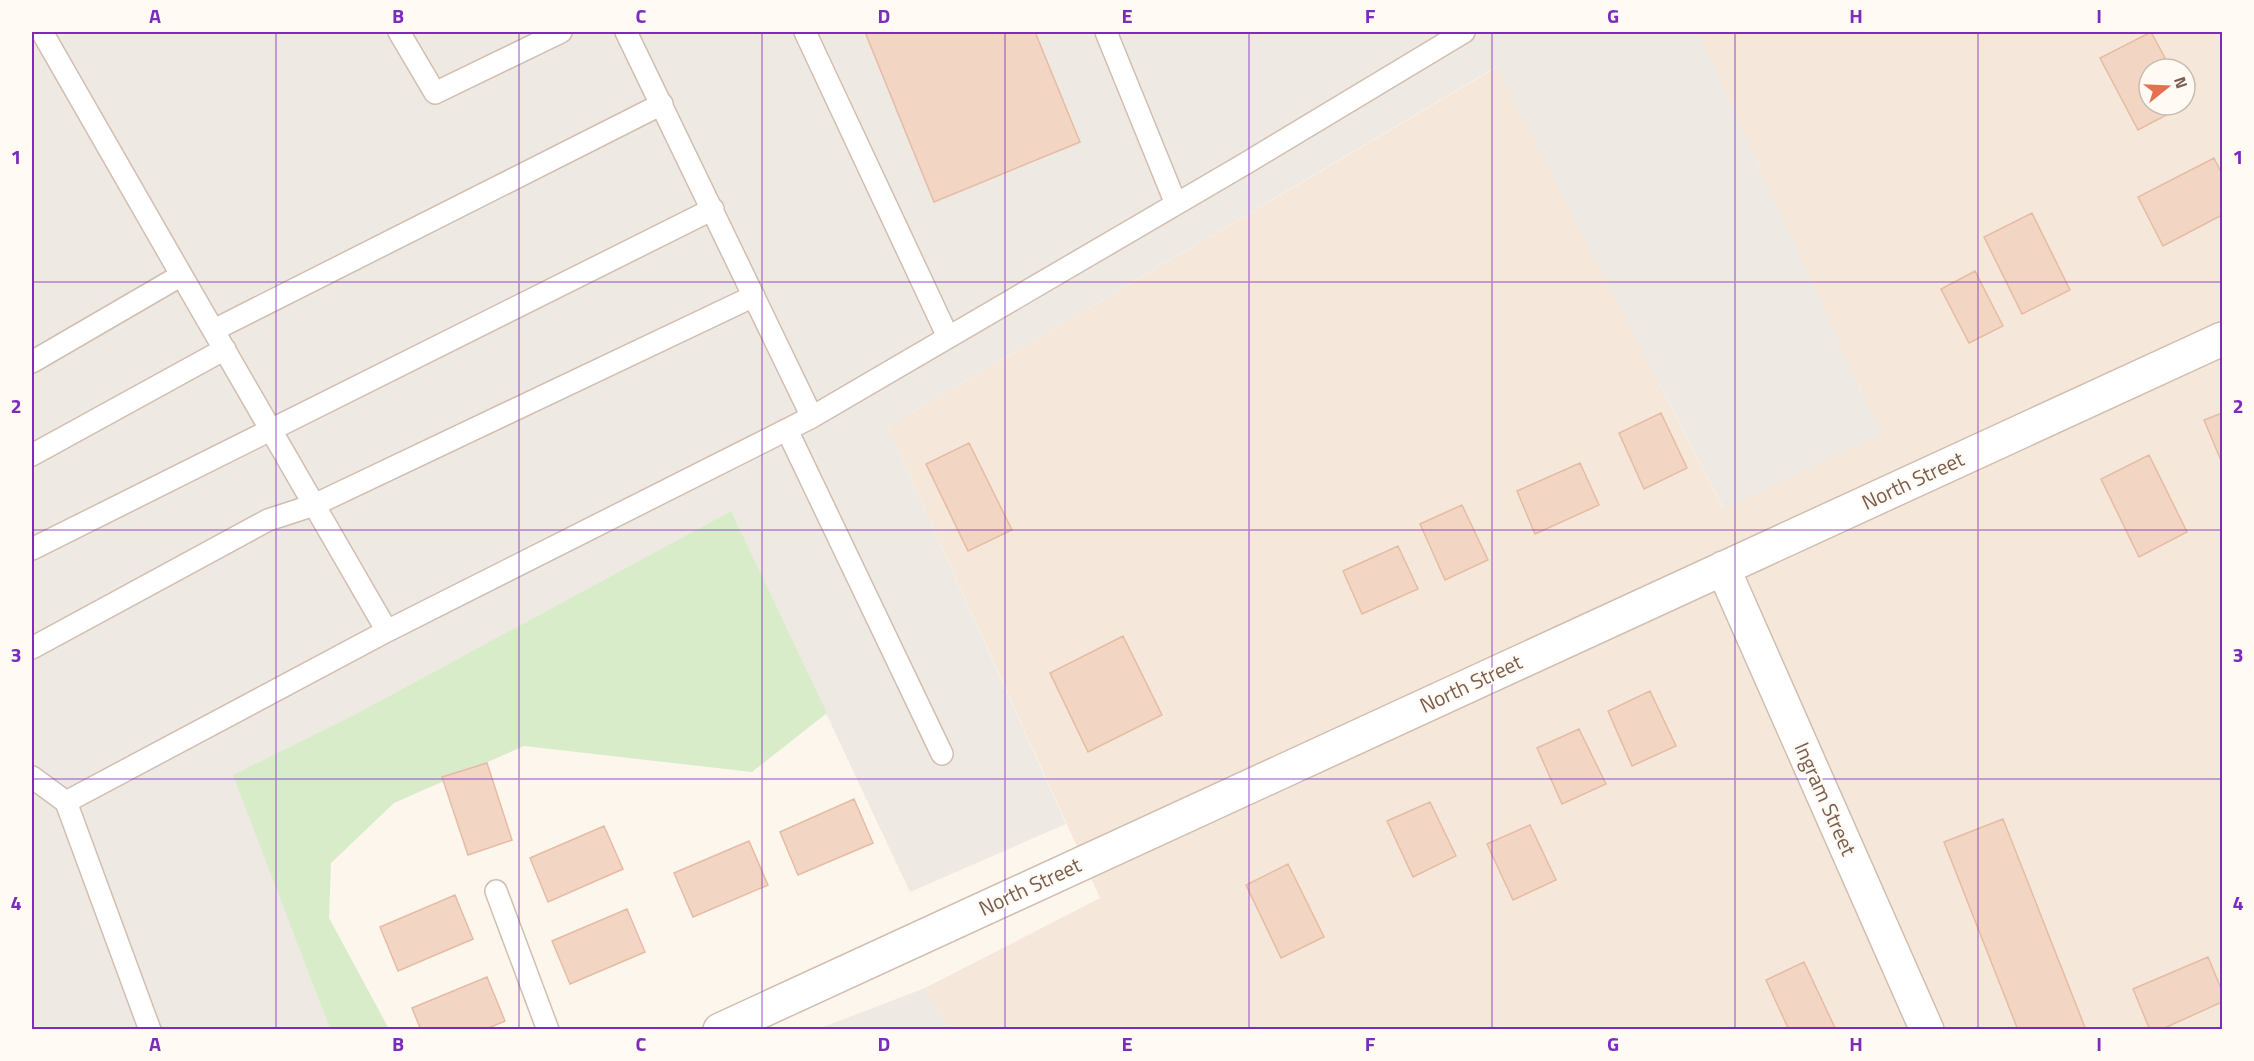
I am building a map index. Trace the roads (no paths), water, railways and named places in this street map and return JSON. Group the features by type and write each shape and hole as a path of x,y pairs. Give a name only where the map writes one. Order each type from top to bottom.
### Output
{"street":[{"name":"North Street","path":"720,1029 2223,339"},
{"name":"Ingram Street","path":"1722,568 1927,1029"}],"lane":[{"path":"42,32 180,276 214,330 387,632"},
{"path":"399,32 435,93 561,32"},
{"path":"626,32 812,417"},
{"path":"805,32 948,337"},
{"path":"1106,32 1176,204"},
{"path":"66,802 387,632 812,417 1464,32"},
{"path":"214,330 662,104"},
{"path":"32,549 713,209"},
{"path":"32,362 180,276"},
{"path":"32,648 268,520 314,505 754,296"},
{"path":"32,455 225,349"},
{"path":"787,430 942,754"},
{"path":"32,777 66,802 150,1029"},
{"path":"496,891 548,1029"}]}
